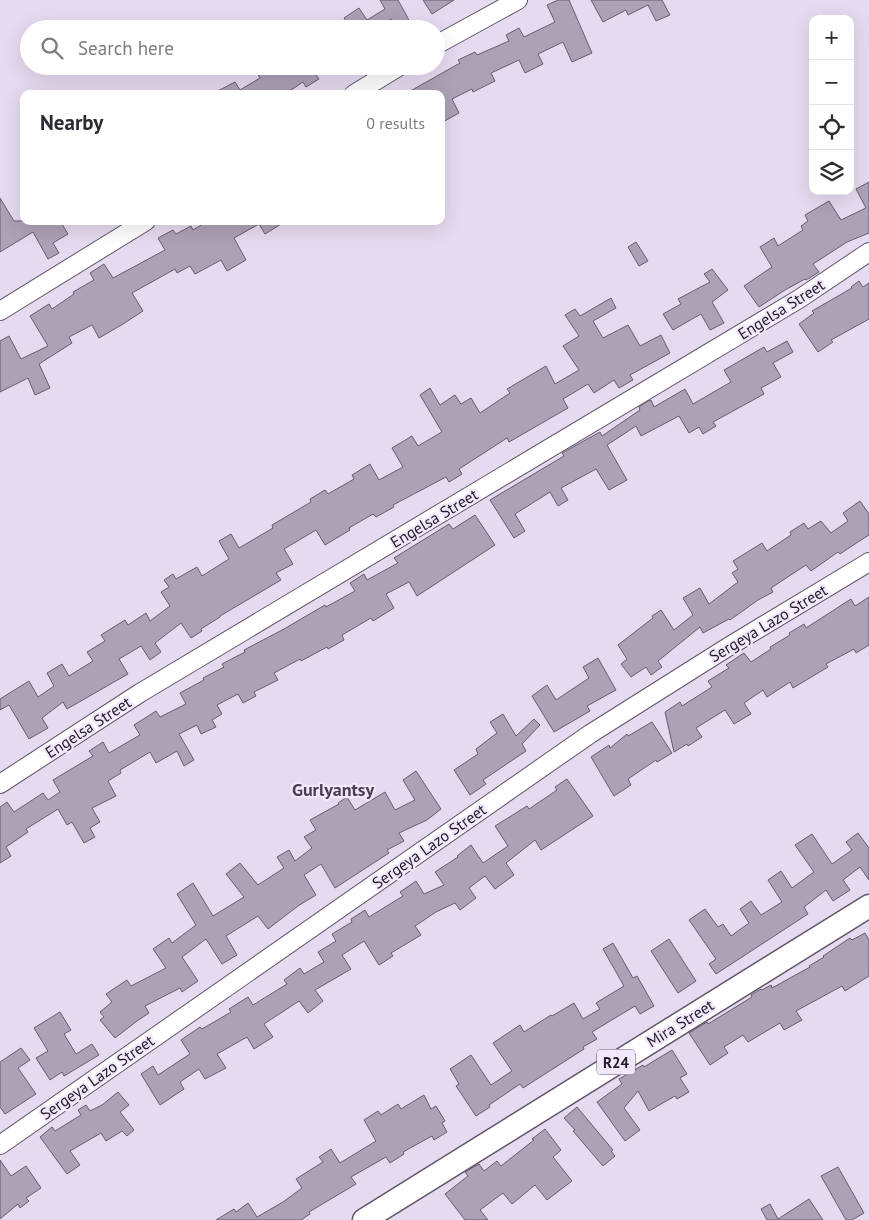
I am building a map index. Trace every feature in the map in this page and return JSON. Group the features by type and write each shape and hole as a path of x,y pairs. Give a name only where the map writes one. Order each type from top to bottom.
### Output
{"main road":[{"name":"Mira Street","path":"364,1220 869,906"}],"street":[{"path":"445,40 518,0"},
{"path":"361,90 385,75"},
{"path":"0,311 140,225"},
{"name":"Engelsa Street","path":"0,784 140,693 799,300 869,252"},
{"name":"Sergeya Lazo Street","path":"0,1145 590,734 728,647 869,562"}],"building":[{"path":"380,0 398,0 409,20 367,20 385,9"},
{"path":"423,0 454,0 432,14"},
{"path":"558,0 569,0 592,53 572,62 563,42 538,54 543,64 525,73 519,60 491,73 495,81 473,92 472,89 452,99 459,113 445,121 445,90 412,90 439,75 445,75 445,71 460,63 458,60 475,52 477,55 509,41 506,35 519,28 524,37 555,22 547,5"},
{"path":"591,0 662,0 670,15 656,21 648,5 628,15 626,10 603,22"},
{"path":"359,8 367,20 345,20 344,18"},
{"path":"258,75 316,75 319,79 306,87 303,82 291,90 240,90 260,78"},
{"path":"235,82 240,90 220,90"},
{"path":"869,182 869,233 847,242 813,264 819,272 785,290 759,307 744,286 772,267 760,247 774,238 778,246 803,230 801,226 808,221 805,215 829,201 841,220 866,208 856,189"},
{"path":"0,198 14,221 20,221 20,225 62,225 68,234 53,243 59,253 48,259 33,232 0,252"},
{"path":"201,225 257,225 234,238 246,260 227,271 221,260 195,274 190,266 177,273 175,269 132,293 143,311 123,324 99,338 92,325 69,337 72,343 39,364 50,388 35,395 28,378 0,392 0,341 9,336 21,359 48,346 30,316 49,304 52,309 74,294 73,292 94,280 90,273 104,264 113,278 165,250 158,238 173,230 176,234 191,226 193,230"},
{"path":"260,225 280,225 265,234"},
{"path":"636,242 648,261 639,266 628,247"},
{"path":"712,269 728,290 712,302 724,323 710,330 701,314 673,330 663,314 681,304 678,299 710,282 704,274"},
{"path":"859,281 863,287 869,283 869,319 831,340 833,342 818,352 799,324 814,313 812,311 852,288"},
{"path":"611,298 616,308 593,321 603,338 628,325 640,346 661,335 670,353 630,375 633,380 619,388 614,380 594,393 588,384 563,399 568,408 509,442 507,438 459,469 462,474 449,482 446,477 393,505 394,507 376,517 373,514 325,545 316,530 284,549 293,564 276,573 281,580 220,616 191,638 181,623 155,643 161,652 150,660 141,646 119,659 128,674 67,709 63,702 42,718 48,728 29,739 9,705 0,710 0,699 29,681 38,697 54,686 47,673 62,664 69,676 93,661 87,652 105,641 101,635 125,620 128,625 146,613 150,621 170,606 161,592 169,587 164,580 173,574 176,579 197,567 202,576 229,559 219,541 231,534 239,548 273,528 272,525 311,502 310,499 325,490 328,494 354,479 352,475 370,464 379,480 403,467 392,448 412,436 418,446 442,432 420,395 430,388 440,405 455,395 461,404 471,398 480,413 510,393 507,389 546,366 555,384 579,370 563,346 579,336 565,315 575,309 580,316"},
{"path":"787,341 793,352 773,363 781,377 761,388 764,394 713,422 716,426 703,434 699,427 689,433 679,416 641,436 636,426 607,445 627,480 609,490 596,469 561,488 568,500 558,506 550,492 515,514 525,531 514,538 490,500 564,456 562,453 600,432 602,436 640,410 639,407 648,401 651,400 654,407 685,389 693,404 731,382 724,370 764,347 767,352"},
{"path":"860,501 869,514 869,535 840,554 838,552 811,571 806,565 771,588 773,592 730,620 703,633 700,627 658,661 662,667 651,675 646,667 631,677 621,664 627,659 618,645 653,618 652,616 661,610 674,630 693,615 683,598 700,588 709,604 738,582 732,573 738,569 733,561 762,543 767,551 791,535 790,532 804,523 808,529 821,521 831,533 848,521 843,513"},
{"path":"475,515 495,545 417,596 409,582 386,594 394,608 373,621 371,618 342,635 344,640 328,649 327,647 301,661 300,659 274,673 278,680 254,692 256,696 243,703 238,694 217,705 222,714 212,720 216,727 201,734 197,725 179,734 194,760 184,766 177,751 156,763 150,752 120,770 121,773 108,781 116,796 92,808 100,822 90,828 95,837 84,843 72,822 67,825 58,809 26,829 28,832 6,847 11,856 0,863 0,807 7,802 14,812 43,793 48,800 60,792 53,780 93,756 89,751 103,742 109,753 140,735 134,725 156,711 160,717 186,704 180,693 224,667 222,664 325,605 326,607 355,591 350,583 364,574 367,580 398,563 394,558 449,524 453,529"},
{"path":"869,597 869,645 856,653 854,649 826,664 828,667 793,688 790,682 767,697 763,690 744,703 751,714 734,724 725,710 696,728 702,737 674,752 665,712 680,702 682,706 712,687 708,681 729,668 726,665 744,653 751,662 804,624 806,628 851,599 855,606"},
{"path":"598,658 616,690 587,706 590,711 554,732 532,696 547,685 556,700 589,678 583,667"},
{"path":"503,714 516,736 534,719 540,725 522,744 526,751 483,780 486,784 470,795 454,770 478,754 476,749 497,733 490,722"},
{"path":"652,722 672,753 657,762 656,760 628,779 631,785 614,796 591,757 609,745 610,748 627,734 628,736"},
{"path":"416,771 441,809 427,820 399,833 404,841 387,850 389,853 335,888 321,864 304,875 316,895 268,929 258,916 226,936 237,955 222,964 206,939 182,957 198,981 182,992 180,988 145,1006 149,1013 115,1038 100,1020 104,1017 100,1012 112,1002 106,994 127,980 131,986 166,968 153,949 169,938 172,943 196,925 177,894 193,883 213,916 244,897 226,874 240,863 258,885 284,868 277,857 289,850 295,861 312,848 304,837 316,830 310,820 339,804 347,797 355,810 385,792 395,810 415,800 403,780"},
{"path":"567,779 593,816 541,850 535,840 506,863 514,875 495,889 485,876 469,888 476,898 460,910 455,903 436,912 415,926 421,935 391,953 393,956 379,965 364,941 342,955 351,969 315,990 323,1001 308,1013 299,1001 264,1024 273,1037 254,1049 247,1037 217,1054 226,1068 205,1079 199,1069 180,1082 184,1089 160,1105 141,1074 153,1066 158,1075 190,1054 181,1040 200,1027 202,1029 231,1012 229,1009 248,997 253,1005 287,984 284,980 300,968 304,974 324,962 318,952 336,941 332,934 352,922 351,919 365,910 369,917 403,896 400,892 416,881 424,894 444,885 435,872 458,857 471,845 483,863 508,846 495,826 527,806 529,809 557,790 555,787"},
{"path":"858,833 869,848 869,880 860,867 843,880 850,890 833,901 826,890 804,907 808,914 716,974 709,964 716,959 689,920 705,909 718,927 723,924 731,936 749,923 740,909 751,901 761,915 782,902 768,880 781,871 792,888 814,872 795,845 812,834 832,864 852,850 846,842"},
{"path":"865,933 869,940 869,976 845,991 842,986 796,1011 802,1020 784,1030 780,1023 748,1042 743,1035 724,1047 728,1053 710,1065 689,1033 707,1022 708,1024 752,997 751,995 761,989 771,985 772,988 810,967 850,938 852,940"},
{"path":"669,939 696,981 678,993 651,951"},
{"path":"613,943 633,978 637,976 654,1006 640,1014 635,1006 592,1032 597,1039 583,1047 584,1049 523,1088 520,1084 476,1116 456,1086 459,1084 450,1069 471,1055 491,1085 512,1071 493,1043 520,1025 524,1032 574,1003 583,1019 600,1009 596,1003 624,986 603,949"},
{"path":"60,1012 71,1030 64,1034 76,1054 92,1044 99,1055 64,1076 62,1072 50,1080 36,1058 48,1051 34,1028"},
{"path":"21,1048 30,1060 18,1068 36,1094 5,1114 0,1107 0,1062"},
{"path":"672,1050 687,1074 680,1078 689,1092 677,1099 675,1096 649,1111 638,1091 624,1108 640,1130 625,1141 597,1102 622,1084 619,1079"},
{"path":"118,1092 129,1105 120,1112 134,1130 127,1136 122,1131 106,1141 101,1133 70,1151 80,1165 67,1174 40,1137 52,1127 55,1131 81,1115 78,1110 86,1105 90,1111 102,1105"},
{"path":"424,1095 431,1109 436,1106 445,1121 442,1123 447,1132 434,1140 432,1136 403,1152 404,1154 390,1163 386,1157 351,1177 356,1184 309,1212 310,1214 301,1220 216,1220 234,1209 236,1212 248,1203 257,1217 283,1202 302,1188 296,1179 323,1162 319,1157 331,1149 340,1163 376,1141 364,1120 378,1111 381,1115 398,1104 401,1109"},
{"path":"577,1107 613,1150 611,1151 615,1156 603,1166 564,1118"},
{"path":"545,1129 561,1150 553,1157 572,1181 547,1200 535,1185 512,1204 503,1193 480,1210 488,1220 465,1220 445,1194 468,1176 465,1172 479,1164 484,1171 497,1161 501,1166"},
{"path":"0,1160 11,1176 26,1166 41,1188 26,1198 29,1201 20,1208 18,1204 0,1219"},
{"path":"838,1167 864,1213 852,1220 846,1220 821,1176"},
{"path":"809,1199 823,1220 767,1220 761,1209 770,1204 778,1219"}],"district":[{"name":"Gurlyantsy","path":"333,789"}]}
